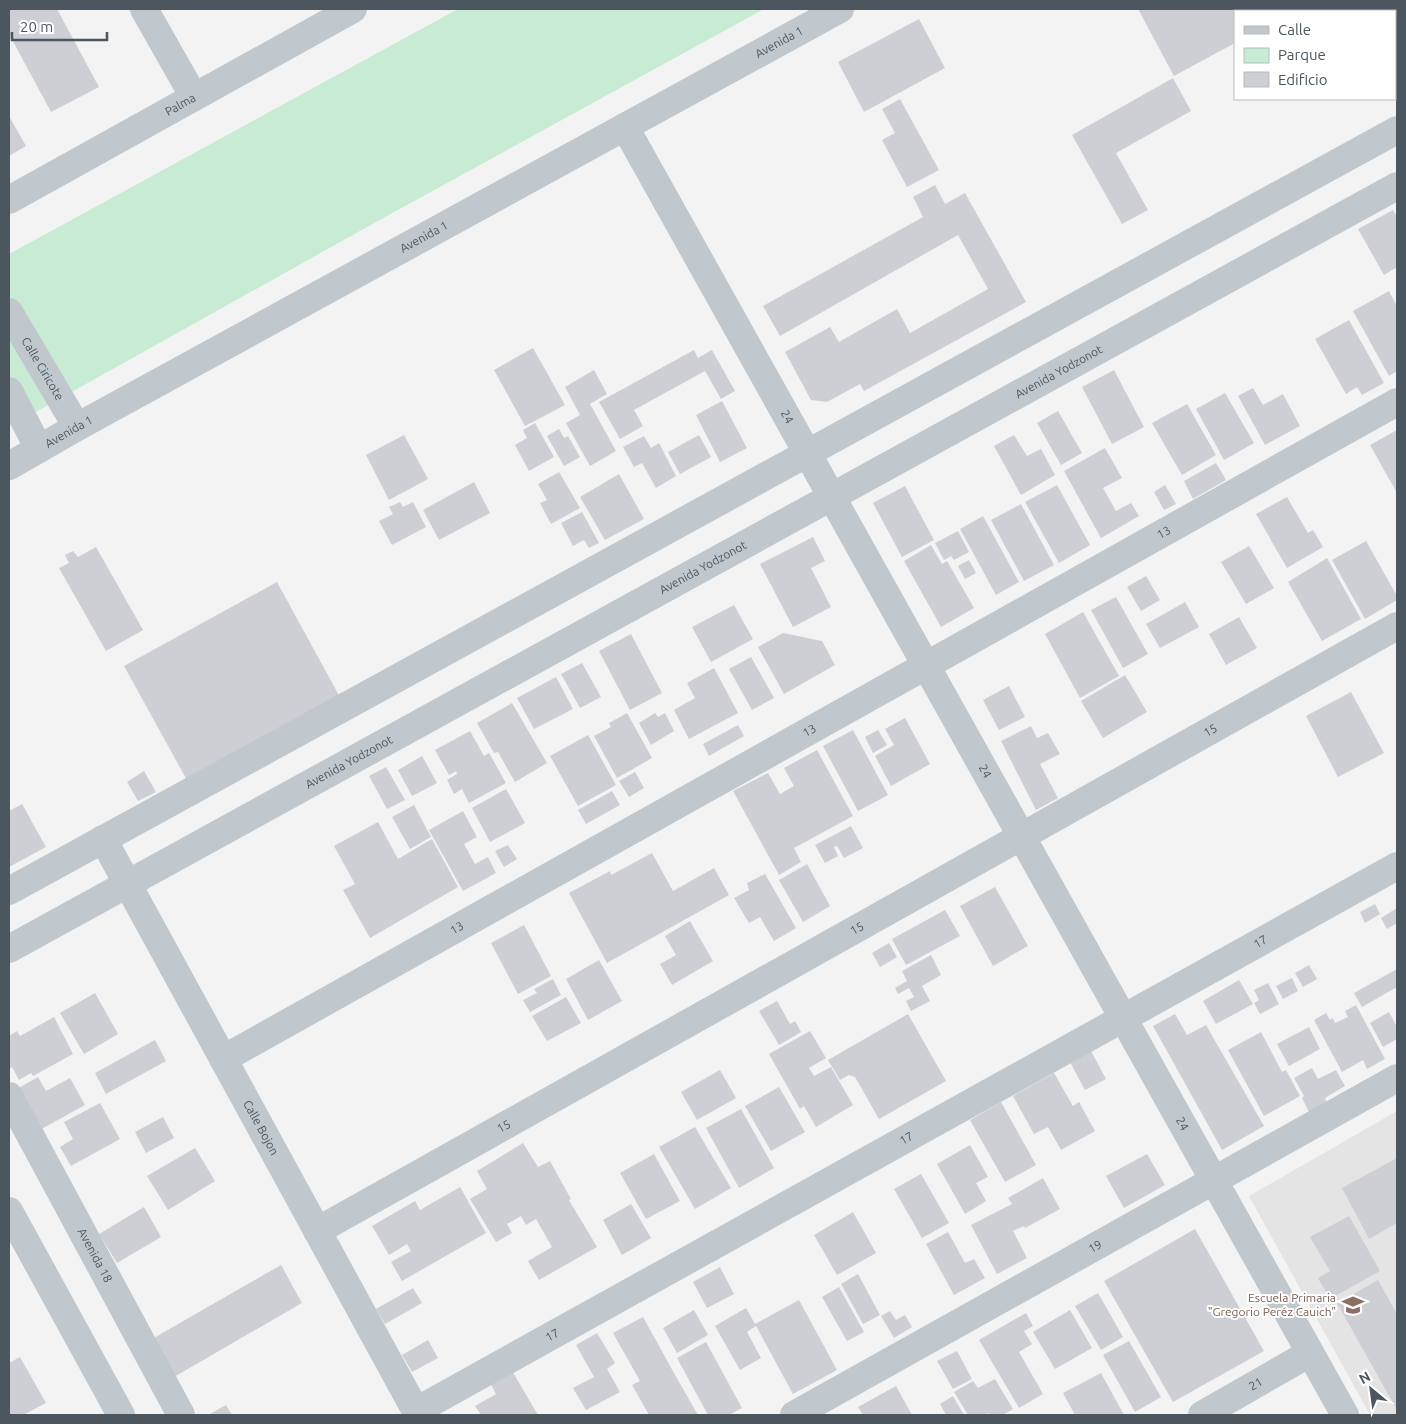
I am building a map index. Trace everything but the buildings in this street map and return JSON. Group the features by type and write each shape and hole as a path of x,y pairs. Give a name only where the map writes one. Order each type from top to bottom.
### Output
{"street":[{"path":"144,9 194,97"},
{"name":"Palma","path":"9,200 353,9"},
{"name":"Avenida 1","path":"9,466 840,9"},
{"name":"24","path":"625,127 1344,1415"},
{"path":"9,891 806,452 1397,130"},
{"name":"Avenida Yodzonot","path":"9,949 1397,186"},
{"name":"Calle Ciricote","path":"9,312 77,427"},
{"path":"9,391 39,449"},
{"name":"13","path":"223,1059 1397,402"},
{"name":"15","path":"317,1231 1397,626"},
{"name":"Calle Bojon","path":"103,839 417,1413"},
{"name":"17","path":"417,1413 1397,866"},
{"name":"19","path":"794,1415 1397,1078"},
{"name":"Avenida 18","path":"9,1096 181,1415"},
{"path":"9,1211 121,1415"},
{"name":"21","path":"1202,1415 1310,1353"}],"shaded area":[{"name":"Escuela Primaria \"Gregorio Peréz Cauich\"","path":"1397,1111 1397,1415 1370,1415 1249,1196"}],"green space":[{"path":"458,9 764,9 376,222 9,427 9,254"}],"place":[{"name":"Escuela Primaria \"Gregorio Peréz Cauich\"","path":"1353,1305"}]}
